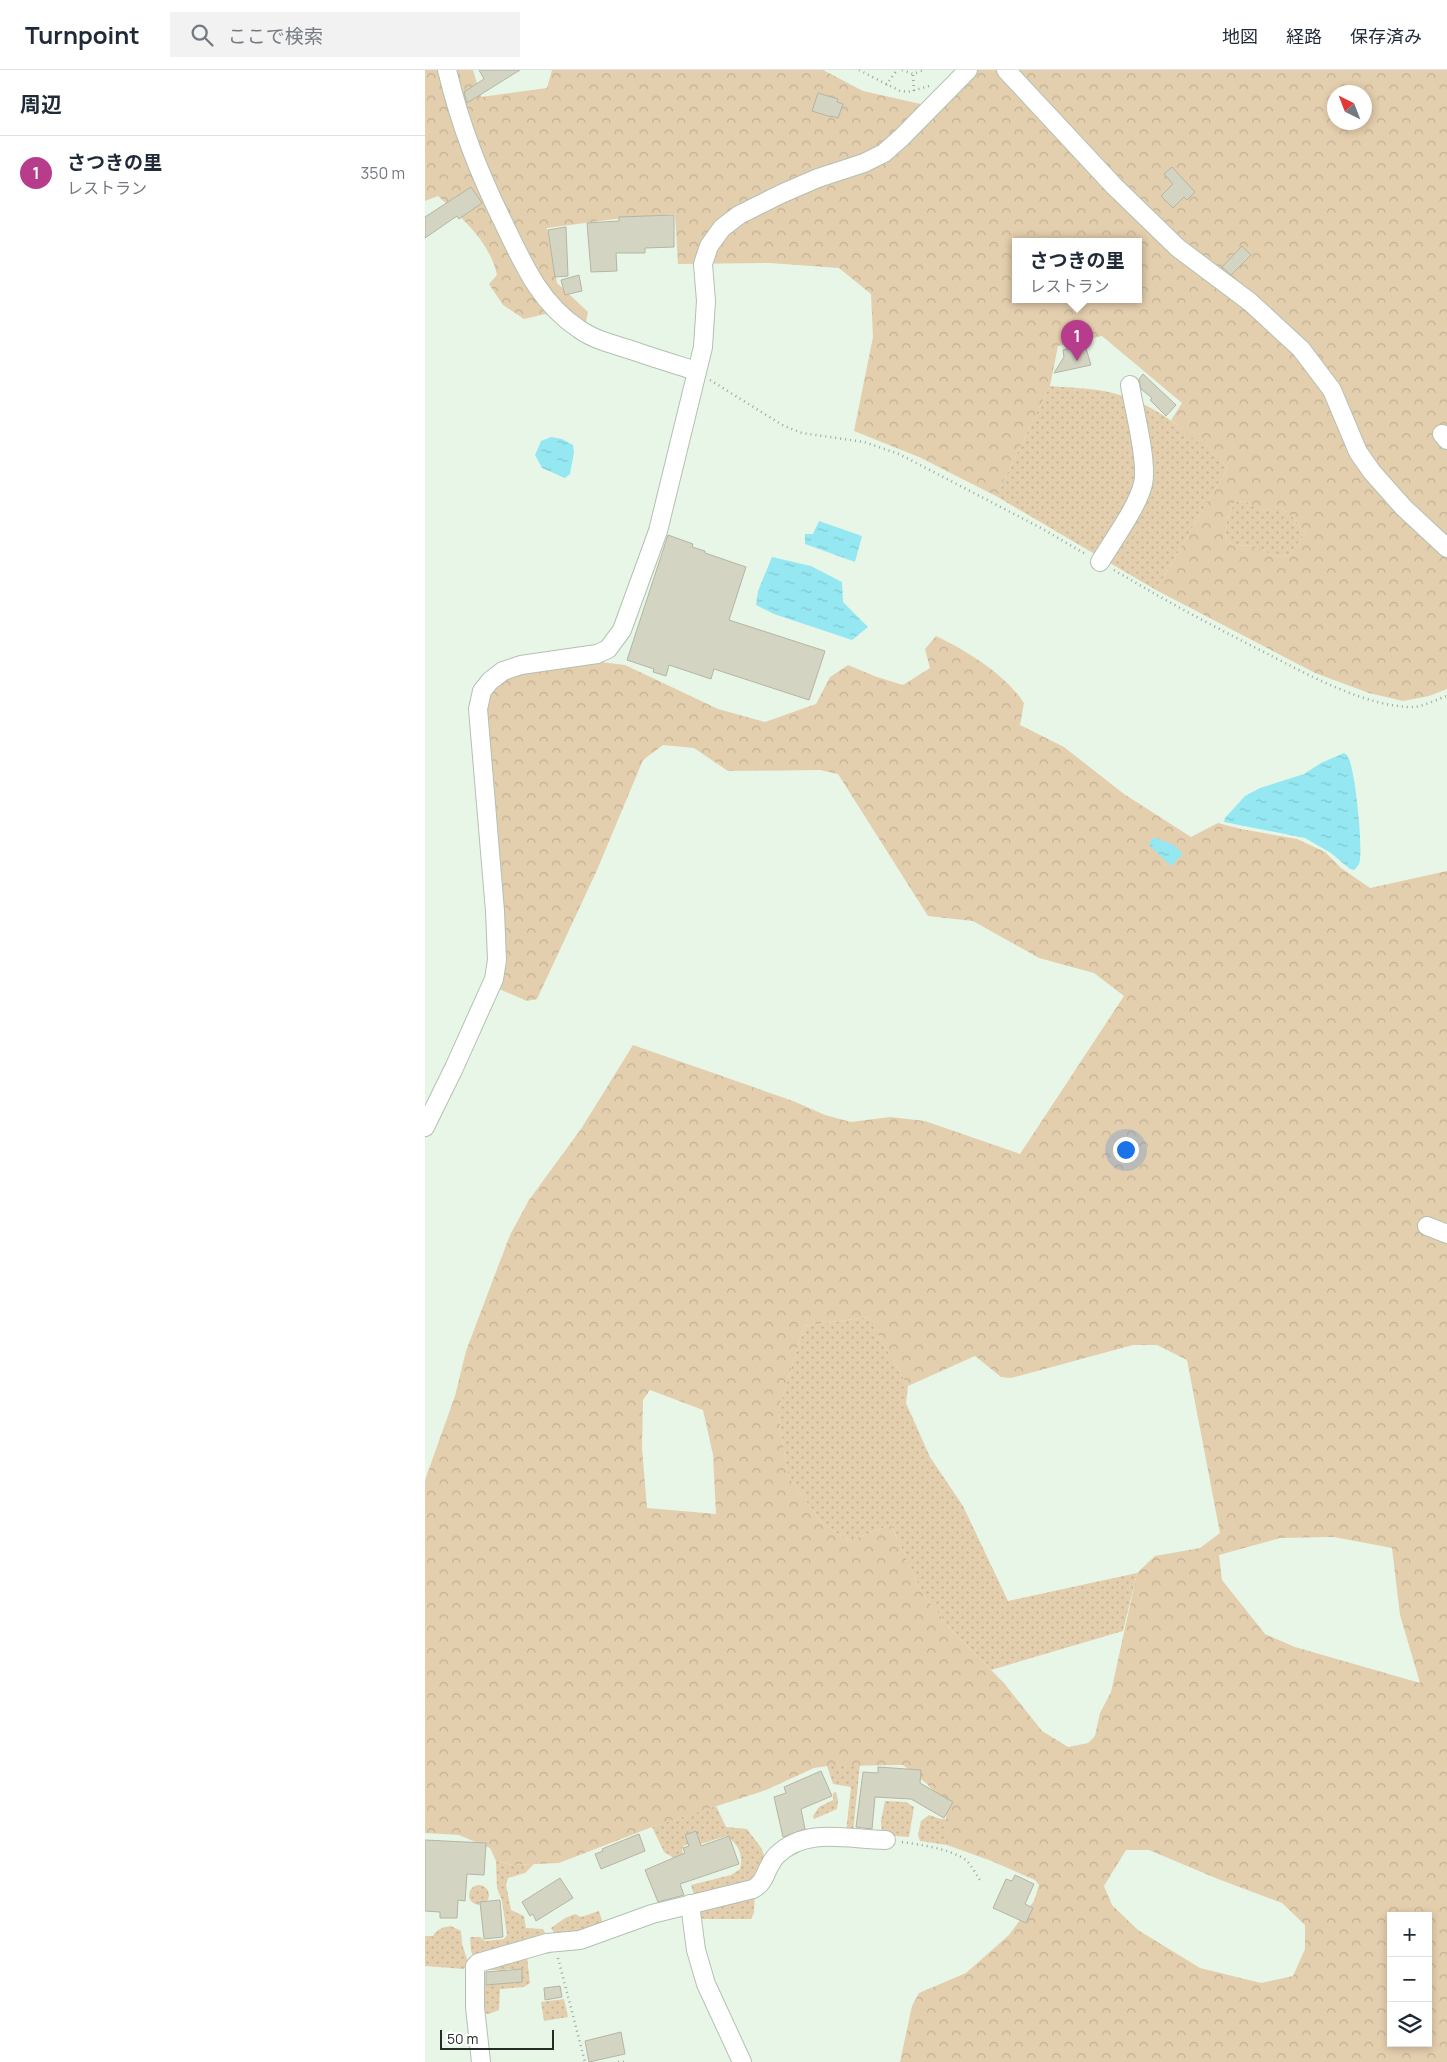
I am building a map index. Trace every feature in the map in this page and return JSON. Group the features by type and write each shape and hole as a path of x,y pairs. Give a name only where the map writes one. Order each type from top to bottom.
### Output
{"street":[{"path":"447,70 458,114 479,174 528,275 544,297 562,316 580,330 600,340 697,371"},
{"path":"425,1127 454,1068 493,980 497,960 495,911 478,709 482,691 490,681 503,671 521,665 597,654 608,649 622,630 658,531 703,347 706,301 703,264 709,246 722,228 739,215 818,178 884,153 968,70"},
{"path":"1006,70 1114,186 1178,248 1250,302 1301,349 1332,390 1358,452 1372,472 1404,508 1447,548"},
{"path":"1100,562 1137,499 1143,485 1143,461 1131,385"},
{"path":"1427,1226 1447,1234"},
{"path":"481,2062 479,2028 475,2007 475,1966 478,1963 553,1942 581,1940 652,1914 759,1886 776,1855 797,1842 810,1838 824,1835 886,1840"},
{"path":"691,1904 696,1950 706,1984 742,2062"}],"path":[{"path":"859,70 900,91 914,91 945,78 953,85"},
{"path":"886,85 897,70"},
{"path":"901,70 913,74 924,70"},
{"path":"913,74 914,91"},
{"path":"697,371 784,426 802,433 864,442 899,454 1041,528 1213,627 1311,676 1365,697 1397,706 1417,707 1447,696"},
{"path":"886,1840 933,1847 964,1859 980,1880"},
{"path":"553,1942 567,1984 585,2062"},
{"path":"618,2062 626,2062"}],"green space":[{"path":"425,70 473,70 481,97 547,88 552,70 823,70 863,91 925,105 974,70 1447,70 1447,689 1429,696 1403,701 1369,693 1315,673 1156,590 1228,467 1171,420 1182,403 1102,336 1058,346 1050,386 996,496 919,457 854,431 873,337 871,294 839,268 770,263 678,264 675,214 615,219 547,228 557,283 588,312 585,327 545,314 524,319 503,305 489,284 497,275 488,252 474,231 438,196 425,201","holes":["1235,501 1247,502 1262,511 1279,507 1294,518 1305,534 1289,555 1276,557 1252,545 1235,546 1225,540 1227,519"]},
{"path":"1050,386 1105,391 1138,402 1179,426 1228,467 1156,590 996,496"},
{"path":"1235,501 1247,502 1262,511 1279,507 1294,518 1305,534 1289,555 1276,557 1252,545 1235,546 1225,540 1227,519"},
{"path":"936,636 985,664 1007,682 1024,703 1020,725 1064,747 1124,794 1191,837 1218,823 1297,839 1325,852 1341,868 1370,888 1447,871 1447,2062 900,2062 912,2006 919,1993 966,1973 1009,1935 1034,1901 1039,1885 1035,1880 989,1860 947,1845 945,1834 947,1805 927,1784 903,1765 827,1766 814,1768 766,1790 652,1827 559,1863 512,1865 496,1861 490,1848 459,1835 425,1833 425,1480 455,1396 466,1351 510,1235 529,1200 581,1129 633,1045 793,1101 825,1115 851,1122 890,1117 925,1121 1020,1154 1124,996 1094,973 1039,958 973,921 928,916 838,774 820,770 728,771 694,748 663,745 643,760 597,870 537,999 527,1001 497,988 486,695 502,680 522,669 593,661 625,665 718,709 765,722 816,704 830,677 848,665 903,685 930,668 925,649","holes":["868,1317 908,1386 975,1356 1001,1377 1011,1378 1133,1345 1157,1345 1187,1360 1220,1533 1200,1548 1155,1556 1137,1573 1111,1692 1100,1713 1095,1736 1088,1743 1068,1747 1042,1731 1004,1683 953,1632 922,1593 891,1525 848,1541 821,1522 788,1476 778,1412 804,1326","650,1390 703,1410 713,1455 716,1514 647,1508 642,1448 643,1400","1334,1537 1392,1548 1400,1615 1420,1683 1295,1647 1265,1634 1222,1580 1219,1555 1280,1538","1126,1850 1149,1850 1282,1903 1305,1925 1305,1949 1293,1976 1261,1983 1200,1968 1138,1930 1112,1905 1104,1886"]},
{"path":"868,1317 908,1386 906,1403 930,1457 963,1506 1008,1601 1137,1573 1123,1631 991,1670 953,1632 922,1593 891,1525 848,1541 821,1522 788,1476 778,1412 804,1326"},
{"path":"860,1764 853,1833 846,1832 851,1787 833,1784 827,1766"},
{"path":"836,1792 837,1809 814,1819 813,1816 819,1807 833,1800 833,1793"},
{"path":"885,1801 906,1802 914,1807 909,1837 882,1835 881,1821"},
{"path":"716,1806 726,1827 747,1829 762,1849 766,1862 758,1880 695,1898 691,1885 731,1875 740,1869 741,1859 737,1846 726,1836 698,1845 696,1842 683,1846 682,1850 690,1874 674,1858 664,1852 652,1827"},
{"path":"929,1815 946,1819 947,1845 920,1841 918,1835 921,1821"},
{"path":"496,1861 512,1865 534,1864 525,1873 508,1878 506,1885 511,1910 524,1916 526,1928 543,1929 548,1939 475,1960 471,1951 470,1937 480,1937 485,1941 504,1939 507,1935 502,1901 497,1888"},
{"path":"479,1885 486,1888 489,1895 486,1902 479,1905 472,1902 469,1895 472,1888"},
{"path":"755,1892 754,1913 751,1919 703,1919 698,1916 701,1907"},
{"path":"599,1911 604,1927 568,1937 555,1934 551,1928 565,1918 575,1914 581,1917"},
{"path":"451,1926 461,1931 462,1944 468,1962 464,1969 425,1966 425,1936 433,1936 441,1929"},
{"path":"551,1950 551,1953 527,1957 530,1983 524,1987 500,1989 499,2010 489,2014 480,2013 479,1970","holes":["506,1969 522,1969 522,1982 506,1982","482,1970 499,1970 499,1984 482,1985"]},
{"path":"564,1999 568,2017 544,2021 541,2002"}],"water":[{"path":"551,437 562,439 573,445 574,453 570,474 565,478 542,468 535,455 541,441"},
{"path":"819,521 862,536 855,562 805,544 805,534 813,534"},
{"path":"772,557 811,566 842,582 843,602 868,627 852,640 774,614 756,605 758,591"},
{"path":"1344,753 1347,755 1351,766 1358,811 1360,857 1359,864 1355,870 1350,869 1331,853 1305,838 1224,822 1225,818 1245,796 1260,788 1304,774 1321,763"},
{"path":"1153,837 1174,845 1183,854 1171,866 1149,845"}],"building":[{"path":"479,70 520,70 467,103 464,92 484,79"},
{"path":"818,93 838,99 837,102 843,104 838,118 812,111"},
{"path":"1172,167 1195,192 1187,200 1184,197 1173,208 1161,196 1173,184 1164,174"},
{"path":"471,187 482,203 459,219 457,216 425,238 425,217"},
{"path":"674,215 674,247 645,248 645,253 616,253 617,271 591,272 587,223 619,221 619,217"},
{"path":"566,227 568,276 555,277 548,230"},
{"path":"1242,246 1251,255 1231,275 1222,267"},
{"path":"579,275 582,291 565,295 561,280"},
{"path":"1085,345 1091,365 1054,373 1064,357 1063,350"},
{"path":"1143,374 1176,405 1166,416 1150,400 1152,398 1141,389 1139,379"},
{"path":"668,535 693,544 692,547 705,551 705,553 746,567 729,620 825,651 809,700 714,669 711,679 669,665 666,676 653,672 654,669 627,660"},
{"path":"878,1767 921,1770 920,1783 953,1802 944,1818 911,1799 875,1797 872,1829 856,1827 863,1772 878,1773"},
{"path":"821,1771 832,1796 801,1809 805,1829 783,1837 774,1797 786,1793 784,1787"},
{"path":"696,1831 701,1846 729,1836 739,1864 680,1884 684,1895 658,1902 645,1870 685,1853 683,1848 689,1846 685,1835"},
{"path":"639,1834 645,1851 601,1869 595,1854 603,1851 602,1849"},
{"path":"425,1840 486,1843 484,1875 467,1874 465,1901 458,1900 457,1918 440,1918 440,1912 425,1911"},
{"path":"1015,1875 1034,1884 1025,1904 1033,1908 1026,1923 993,1908 1006,1879 1012,1881"},
{"path":"560,1878 573,1898 536,1921 533,1914 530,1916 522,1902"},
{"path":"500,1900 503,1937 484,1939 480,1902"},
{"path":"522,1969 522,1982 486,1985 486,1972"},
{"path":"560,1986 562,1997 545,2000 544,1988"},
{"path":"621,2032 625,2054 589,2062 585,2041"}],"place":[{"name":"さつきの里","path":"1077,361"}]}
